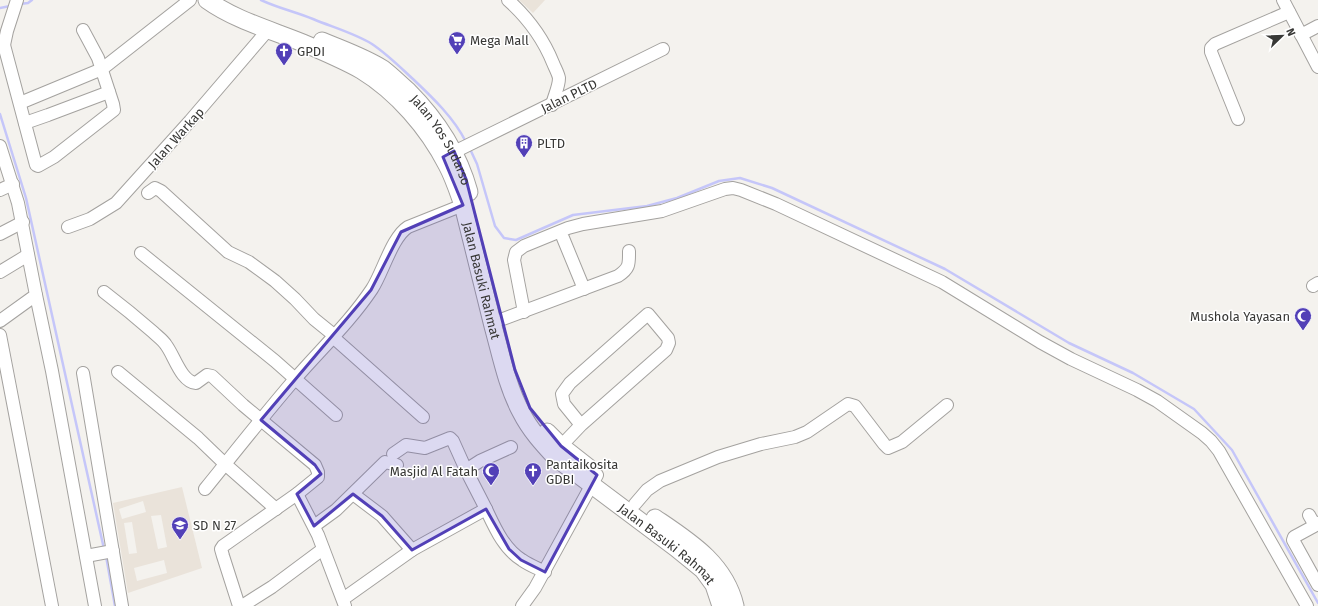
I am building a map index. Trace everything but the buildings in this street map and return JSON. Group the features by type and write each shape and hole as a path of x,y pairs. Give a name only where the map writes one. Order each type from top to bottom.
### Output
{"highway":[{"name":"Jalan Basuki Rahmat","path":"206,0 231,6 268,30 305,44 360,70 375,80 401,102 414,115 427,133 459,149 453,179 463,205 499,350 509,384 520,411 533,432 556,458 594,480 703,570 714,585 721,606"},
{"name":"Jalan Yos Sudarso","path":"231,6 347,50 384,70 418,102 459,149 515,370 530,408 538,420 561,446 594,480 635,504 691,543 712,562 720,572 729,588 735,606"}],"street":[{"path":"20,103 102,69 190,0"},
{"path":"508,0 528,19 552,58 559,76 559,84 552,105"},
{"path":"1283,0 1318,67"},
{"path":"16,5 2,46 20,103 36,165 39,166 54,157 114,110 96,53 83,30"},
{"path":"1238,119 1211,52 1212,48 1215,44 1289,12"},
{"path":"1301,35 1318,26"},
{"name":"Jalan Warkap","path":"68,227 90,219 116,203 190,122 268,30"},
{"name":"Jalan PLTD","path":"459,149 664,50"},
{"path":"25,123 109,92"},
{"path":"0,146 13,184 23,222 28,255 89,555 95,606"},
{"path":"0,190 13,184"},
{"path":"148,193 155,188 161,191 228,252 249,262 275,281 314,319 423,417"},
{"path":"524,312 514,260 516,252 524,246 568,228 662,211 725,189 733,188 741,190 776,204 942,282 1071,360 1137,390 1157,401 1192,425 1211,441 1219,451 1299,585 1307,606"},
{"path":"204,488 295,379 334,337 371,290 401,232 408,227 463,205"},
{"path":"0,234 23,222"},
{"path":"563,238 584,290"},
{"path":"503,319 584,290 618,276 627,269 629,264 629,250"},
{"path":"141,253 275,361 336,415"},
{"path":"0,272 28,255"},
{"path":"104,292 166,344 179,368 188,379 196,383 207,375 212,376 243,406 315,465 318,472 318,477 297,494 222,547 223,556 240,606 263,593 323,549"},
{"path":"0,321 36,295"},
{"path":"561,446 581,425 666,350 669,343 668,338 648,314 570,383 563,391 562,394 564,404 581,425"},
{"path":"0,335 52,606"},
{"path":"118,372 198,438 276,509"},
{"path":"83,373 110,552 122,606"},
{"path":"635,504 647,490 660,481 718,457 760,444 795,437 806,432 848,404 855,406 888,448 902,442 947,405"},
{"path":"314,526 336,510 354,494 385,462 395,460 406,444 425,448 450,438 453,441 496,531 509,549 521,560 545,572"},
{"path":"466,470 480,461 511,447"},
{"path":"522,606 529,598 545,572 594,480"},
{"path":"297,494 314,526 344,603 412,550 486,509"},
{"path":"354,494 382,516 412,550"},
{"path":"1309,515 1313,522 1318,524"},
{"path":"1299,585 1316,581 1293,540 1294,537 1318,524"},
{"path":"89,555 110,552"}],"highlighted area":[{"path":"454,151 466,179 515,370 530,408 561,446 597,475 545,572 521,560 509,549 486,509 412,550 382,516 353,494 314,526 297,494 321,474 315,465 261,420 371,290 401,232 463,205 443,157"}],"shaded area":[{"path":"519,0 545,0 533,13"},
{"name":"SD N 27","path":"182,487 202,568 128,593 113,503","holes":["143,501 146,512 122,519 119,509","161,515 167,547 158,549 151,516","132,522 137,553 129,554 124,523","164,560 167,573 137,581 134,568"]}],"waterway":[{"path":"20,4 28,3 32,0"},
{"path":"261,0 350,33 372,44 383,52 436,101 461,133 466,142"},
{"path":"0,8 10,6"},
{"path":"0,114 26,198 104,549"},
{"path":"470,149 477,164 495,226 504,238 516,240 573,215 647,206 677,198 719,181 740,178 772,188 945,269 1069,343 1133,373 1194,409 1232,450 1318,603"},
{"path":"106,556 115,606"}],"place":[{"name":"Mega Mall","path":"457,55"},
{"name":"GPDI","path":"284,66"},
{"name":"PLTD","path":"524,158"},
{"name":"Mushola Yayasan","path":"1303,331"},
{"name":"Masjid Al Fatah","path":"491,486"},
{"name":"Pantaikosita GDBI","path":"533,486"},
{"name":"SD N 27","path":"180,540"}]}
